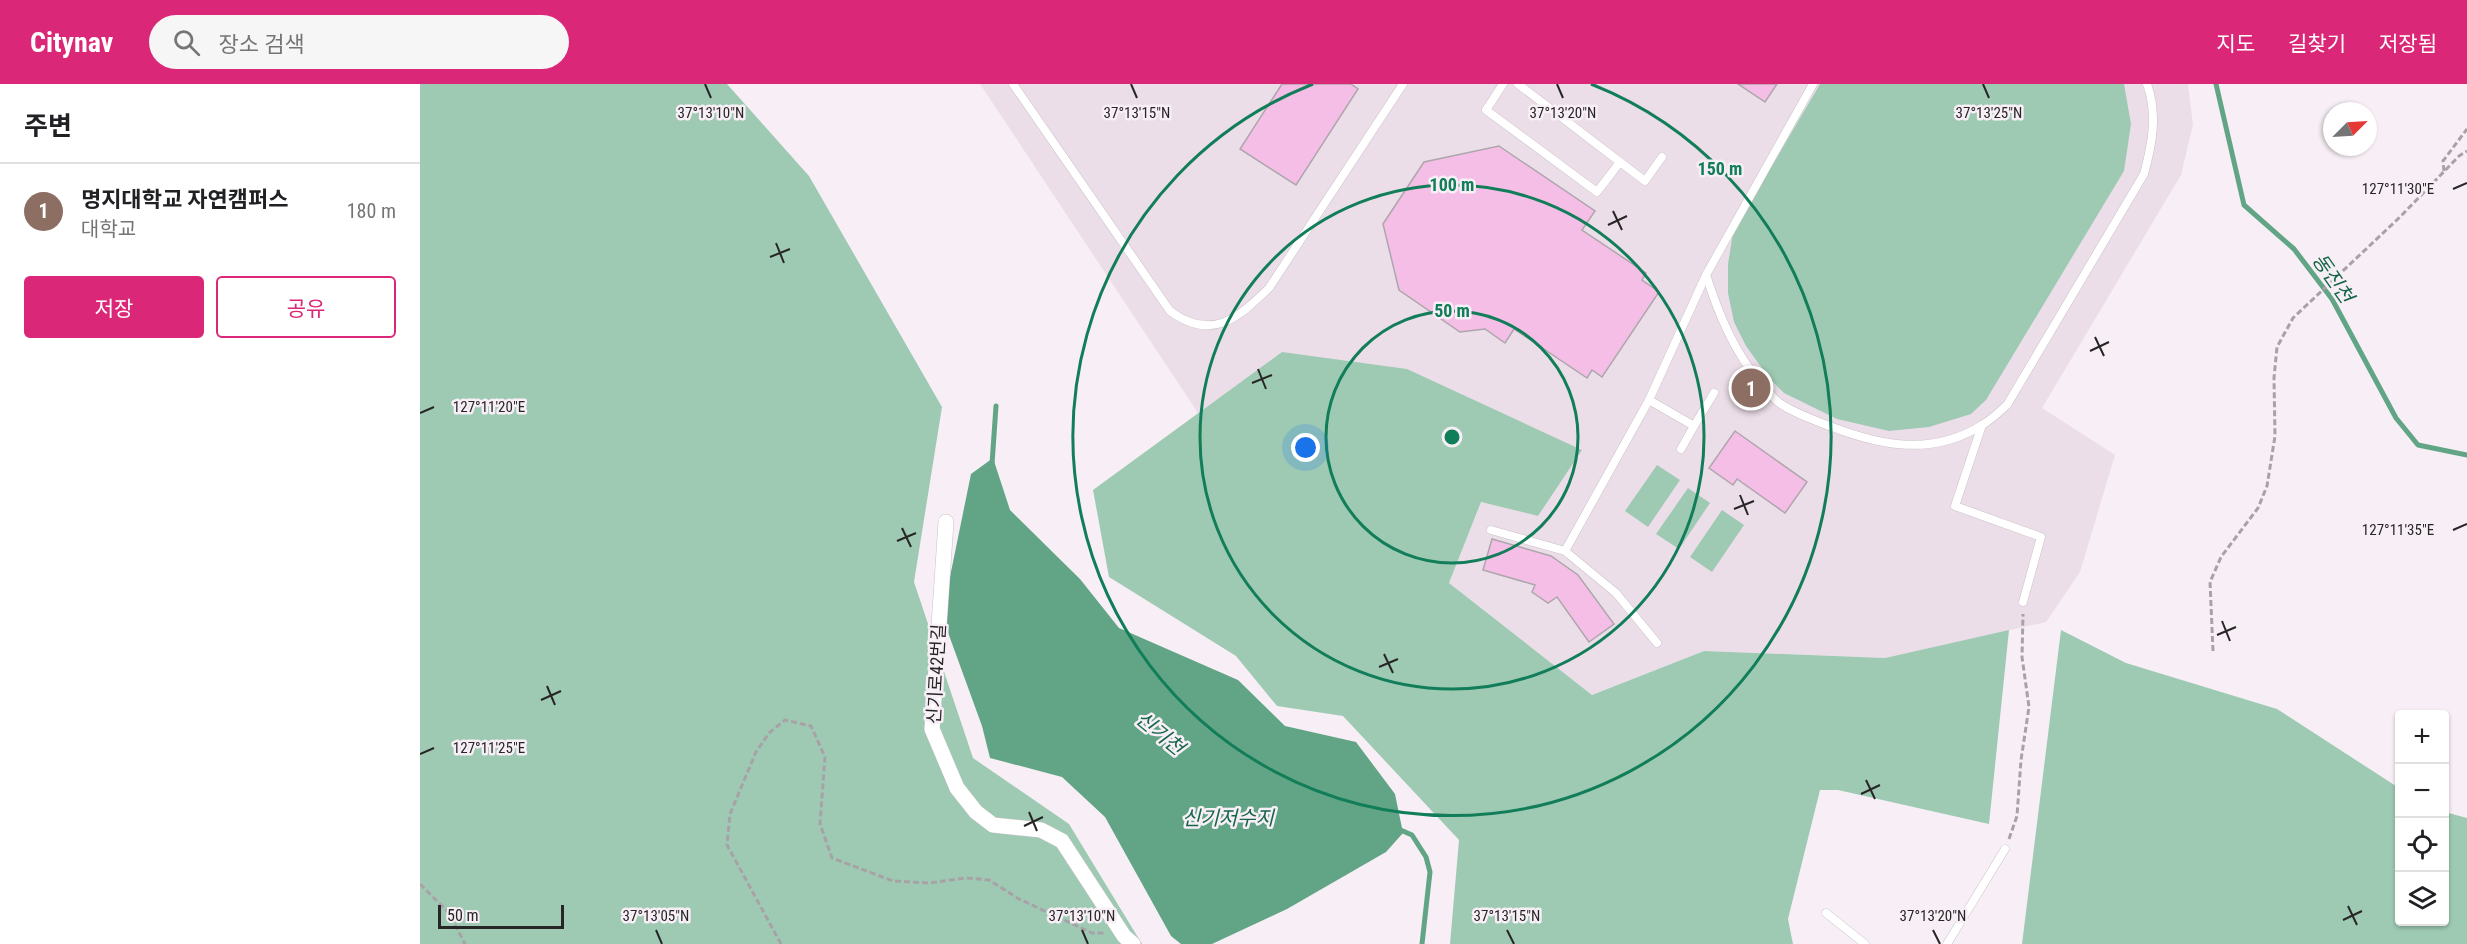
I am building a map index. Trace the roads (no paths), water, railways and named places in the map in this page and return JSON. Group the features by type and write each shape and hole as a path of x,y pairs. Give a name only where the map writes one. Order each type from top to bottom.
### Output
{"street":[{"name":"신기로42번길","path":"946,522 932,729 957,788 976,812 993,825 1041,830 1062,841 1121,932 1133,944"}],"lane":[{"path":"1013,84 1170,311 1196,326 1217,324 1245,312 1269,288 1403,84"},
{"path":"1503,84 1486,110 1597,192 1620,162"},
{"path":"1518,84 1645,181 1662,157"},
{"path":"1565,551 1649,399 1706,275 1813,84"},
{"path":"1706,275 1721,321 1748,368 1777,401 1813,420 1855,435 1895,444 1922,446 1951,440 1982,425 2007,405 2144,174 2152,145 2153,118 2147,84"},
{"path":"1681,449 1714,393"},
{"path":"1649,399 1694,426"},
{"path":"1982,425 1955,506 2041,537 2023,602"},
{"path":"1491,530 1565,551 1616,592 1657,643"},
{"path":"1947,944 2005,849"},
{"path":"1826,913 1864,944"}],"water":[{"name":"신기저수지","path":"993,458 1010,510 1080,579 1119,628 1238,680 1285,726 1356,742 1395,794 1403,833 1386,852 1287,909 1212,944 1181,944 1171,936 1105,817 1062,777 990,758 982,726 942,616 971,474"}],"waterway":[{"name":"동진천","path":"2216,84 2244,205 2294,249 2332,299 2396,418 2418,445 2467,455"},
{"name":"신기천","path":"992,464 996,406"},
{"name":"신기천","path":"1396,828 1412,835 1426,857 1430,872 1422,944"}],"place":[{"name":"명지대학교 자연캠퍼스","path":"1751,388"}]}
